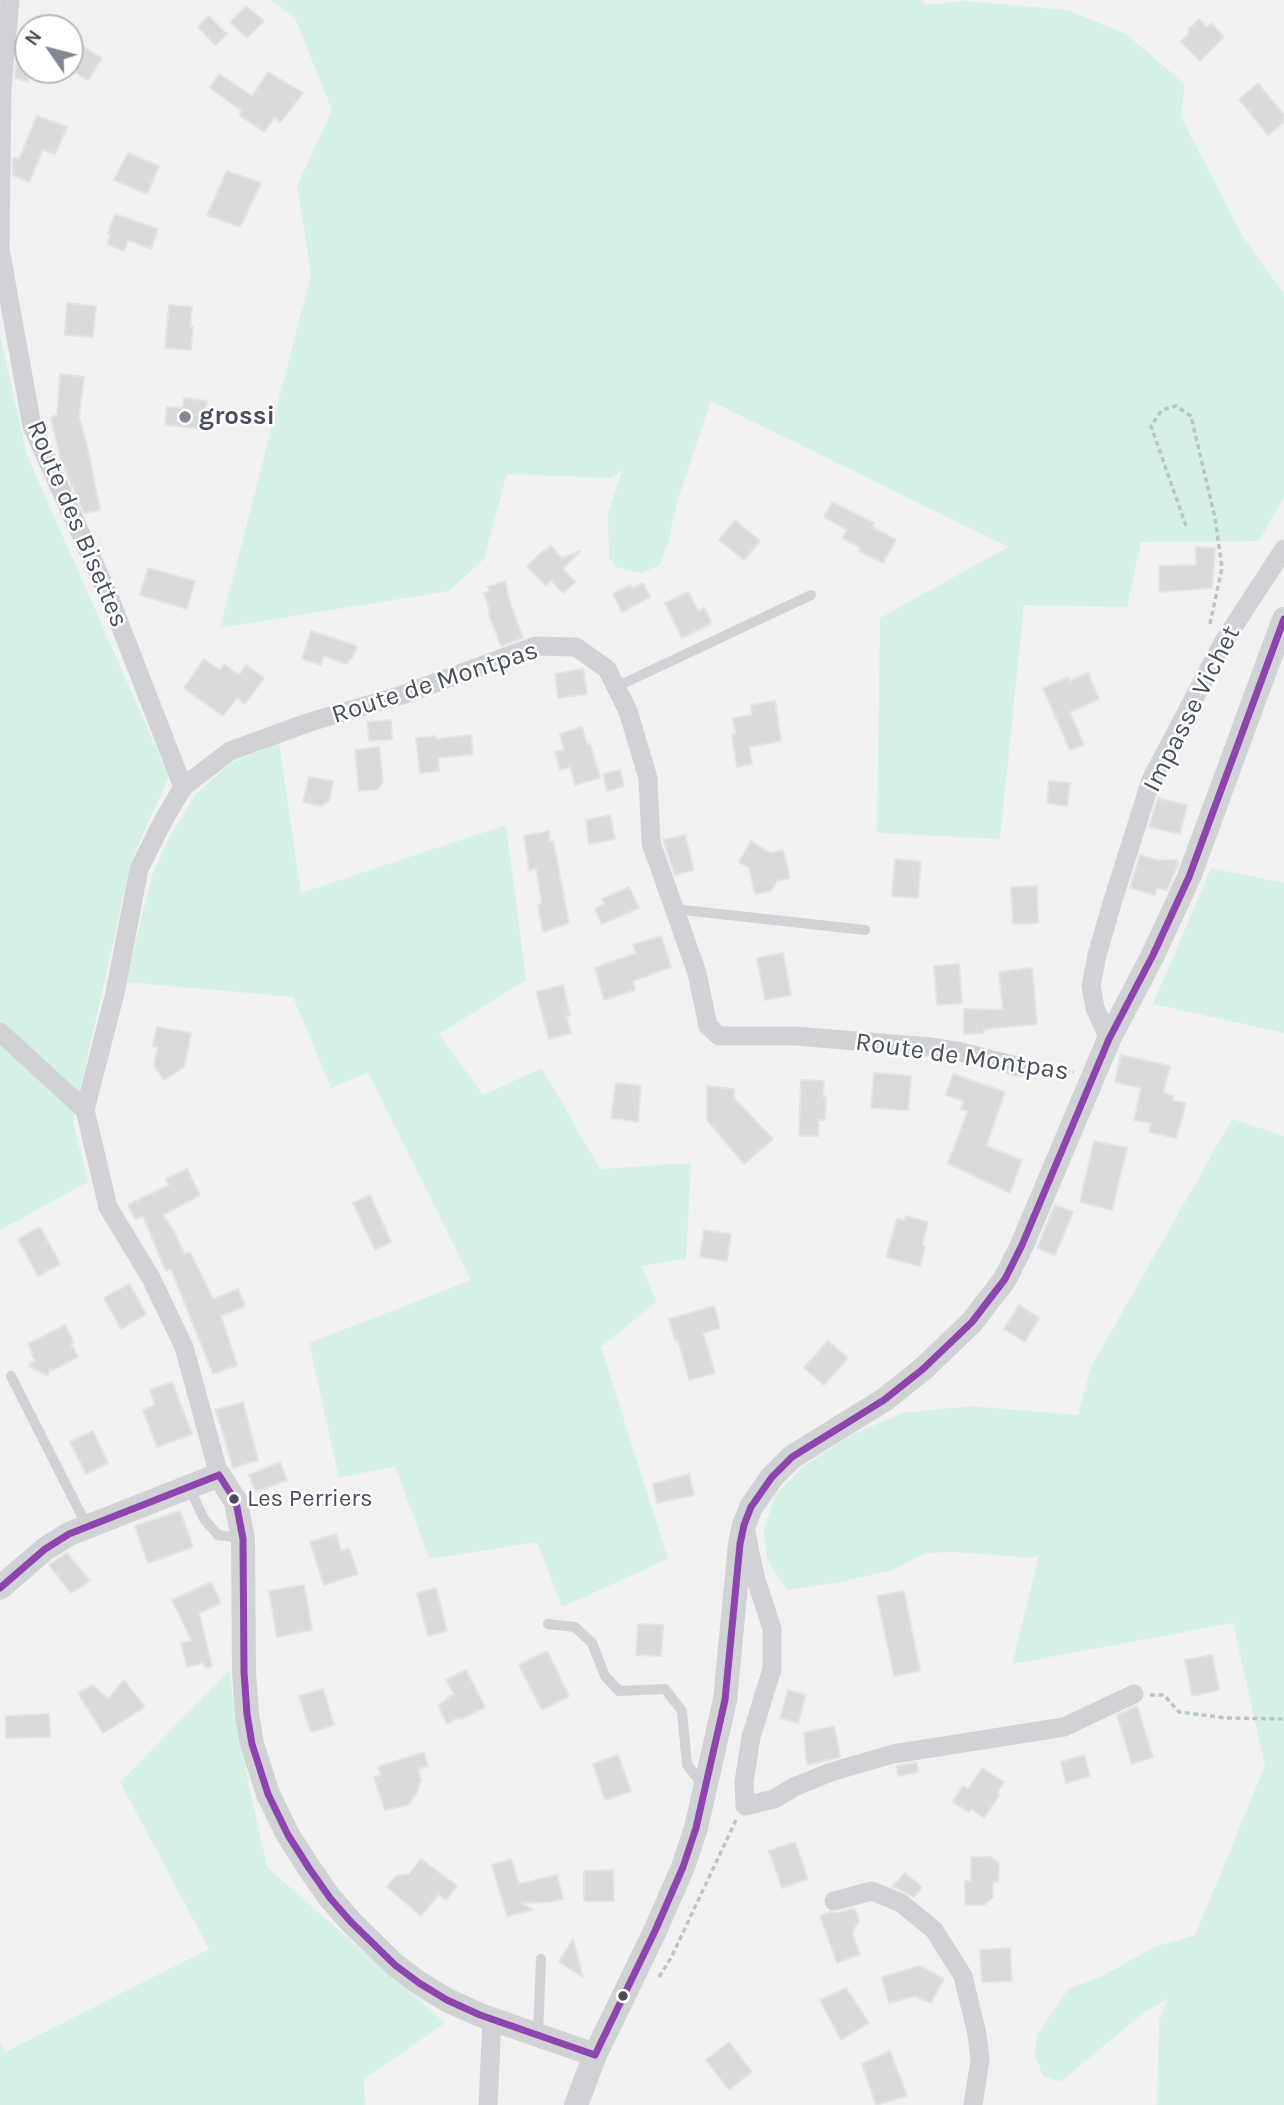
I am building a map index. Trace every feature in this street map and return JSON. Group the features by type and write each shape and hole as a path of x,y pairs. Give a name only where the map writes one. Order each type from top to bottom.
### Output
{"street":[{"name":"Route des Bisettes","path":"10,0 2,88 0,249 32,426 110,599 183,787"},
{"name":"Impasse Vichet","path":"1109,1040 1095,1008 1091,986 1112,900 1151,780 1229,633 1284,549"},
{"path":"576,2105 595,2055 683,1867 706,1789 725,1700 740,1544 744,1525 758,1495 772,1476 792,1457 905,1386 948,1346 991,1300 1005,1279 1022,1245 1093,1074 1153,956 1189,877 1284,620"},
{"name":"Route de Montpas","path":"85,1110 115,992 139,869 183,787 230,751 310,722 402,695 536,646 576,647 607,669 628,710 648,778 651,843 698,972 708,1026 719,1036 795,1036 930,1047 1020,1067"},
{"path":"0,1032 85,1110 108,1207 151,1278 184,1347 219,1475 236,1502 243,1539 247,1714 252,1744 264,1782 288,1835 330,1898 351,1922 395,1965 419,1983 447,2000 492,2019 595,2055"},
{"path":"0,1588 45,1549 69,1534 219,1475"},
{"path":"744,1525 755,1576 772,1629 772,1669 751,1737 744,1782 745,1806 774,1799 794,1787 831,1772 893,1754 1065,1727 1134,1694"},
{"path":"834,1901 872,1891 901,1903 934,1930 963,1976 977,2034 980,2060 973,2105"},
{"path":"488,2105 492,2019"}],"lane":[{"path":"616,687 811,594"},
{"path":"674,909 865,930"},
{"path":"11,1376 87,1527"},
{"path":"188,1487 204,1519 218,1535 243,1539"},
{"path":"548,1624 575,1627 593,1643 605,1676 619,1691 665,1689 682,1711 687,1765 706,1789"},
{"path":"538,2036 541,1959"}],"path":[{"path":"1186,526 1152,426 1162,410 1176,406 1191,416 1215,518 1222,568 1210,624 1216,632 1229,633"},
{"name":"Route de Montpas","path":"1020,1067 1093,1074"},
{"path":"1134,1694 1164,1695 1179,1712 1226,1718 1284,1719"}],"green space":[{"path":"270,0 922,0 926,5 963,1 1068,10 1126,34 1185,84 1181,117 1242,235 1284,294 1284,497 1259,541 1141,542 1127,607 1024,605 1000,839 877,833 880,618 1008,547 711,401 678,499 660,565 641,573 615,567 609,557 608,515 622,470 612,478 507,474 484,559 449,591 220,628 311,274 297,186 332,110 295,18"},
{"path":"0,336 27,455 169,777 131,861 73,1122 88,1182 0,1230"},
{"path":"279,742 301,893 506,825 526,980 439,1034 483,1095 542,1068 600,1169 691,1163 686,1259 642,1266 656,1302 601,1347 668,1559 562,1607 537,1542 429,1559 395,1466 339,1478 309,1343 471,1280 368,1073 331,1088 293,997 125,982 153,873 170,836 196,794 229,764"},
{"path":"1211,868 1284,883 1284,1033 1153,1004"},
{"path":"1232,1119 1284,1136 1284,2105 1157,2105 1159,2021 1168,1998 1141,2015 1060,2082 1043,2076 1035,2055 1037,2035 1069,1988 1099,1978 1154,1947 1195,1935 1265,1766 1233,1623 1012,1664 1039,1555 1030,1558 955,1552 926,1553 893,1570 787,1590 767,1560 764,1529 775,1495 801,1468 853,1434 903,1413 971,1406 1078,1415 1091,1367"},
{"path":"229,1671 245,1766 267,1867 445,2023 364,2079 365,2105 0,2105 0,2043 5,2052 209,1949 120,1782"}],"building":[{"path":"246,6 264,21 247,38 230,22"},
{"path":"209,16 227,34 215,45 198,27"},
{"path":"1199,19 1207,27 1211,23 1224,37 1200,61 1181,42"},
{"path":"84,47 102,58 88,80 84,78"},
{"path":"268,72 303,93 280,123 275,117 264,132 239,115 242,111 210,88 219,74 252,96"},
{"path":"1258,83 1284,115 1284,122 1268,135 1239,99"},
{"path":"37,116 67,127 55,154 43,150 29,182 13,175 13,159 19,159"},
{"path":"128,153 159,166 147,194 114,180"},
{"path":"227,171 261,183 240,227 207,215"},
{"path":"115,214 158,229 151,249 128,240 124,251 107,244"},
{"path":"67,303 96,306 93,337 65,335"},
{"path":"169,305 192,307 191,350 165,348"},
{"path":"60,374 84,377 79,417 100,510 84,513 61,460 51,418 57,415"},
{"name":"grossi","path":"184,398 207,401 203,429 165,425 167,407 183,408"},
{"path":"832,502 874,523 872,527 896,540 883,563 859,551 860,547 842,538 847,530 824,517"},
{"path":"735,520 760,541 744,560 719,540"},
{"path":"551,546 562,558 580,551 563,569 575,582 563,593 551,580 546,586 527,566"},
{"path":"1196,547 1215,548 1212,588 1159,592 1159,566 1196,565"},
{"path":"148,568 195,581 187,609 140,595"},
{"path":"505,581 523,638 501,646 484,593 490,591 488,587"},
{"path":"643,583 650,597 622,612 613,594 630,585 632,589"},
{"path":"688,592 698,611 704,608 712,623 682,638 665,603"},
{"path":"311,631 357,646 352,659 349,659 347,664 324,656 321,665 302,659"},
{"path":"204,659 220,670 224,664 239,675 246,665 264,678 245,704 237,698 223,716 184,688"},
{"path":"583,669 587,694 558,698 555,674"},
{"path":"1088,673 1099,699 1070,712 1084,745 1070,750 1043,688 1068,677 1070,681"},
{"path":"775,701 781,741 749,747 752,764 737,767 732,735 736,734 733,718 752,715 751,705"},
{"path":"391,720 392,739 369,741 367,722"},
{"path":"582,727 600,778 575,785 570,767 560,770 555,752 564,750 560,734"},
{"path":"471,735 473,754 438,758 439,771 420,773 416,738"},
{"path":"379,747 383,782 378,789 359,791 355,750"},
{"path":"620,770 624,786 607,791 603,774"},
{"path":"309,777 333,781 329,801 321,806 303,802"},
{"path":"1049,781 1070,783 1067,806 1047,803"},
{"path":"1158,798 1187,805 1180,834 1149,827"},
{"path":"610,815 615,839 589,844 586,820"},
{"path":"549,831 549,842 553,841 569,923 543,932 536,868 529,870 524,836"},
{"path":"685,835 694,870 675,875 663,840"},
{"path":"751,841 770,853 783,850 790,878 777,881 771,891 755,894 749,868 739,862"},
{"path":"1140,855 1157,860 1177,860 1178,864 1167,890 1157,888 1155,895 1130,888"},
{"path":"895,859 921,862 918,898 892,896"},
{"path":"1037,886 1038,923 1013,924 1011,887"},
{"path":"629,887 639,908 602,924 595,909 604,904 602,899"},
{"path":"661,936 671,967 633,981 635,990 604,1000 595,968 636,953 633,945"},
{"path":"783,953 791,995 765,1000 757,958"},
{"path":"959,964 962,1003 937,1005 934,966"},
{"path":"1032,968 1037,1024 984,1029 984,1033 964,1034 964,1009 1003,1010 999,972"},
{"path":"563,985 570,1015 566,1016 571,1033 549,1039 536,992"},
{"path":"157,1027 191,1033 184,1067 164,1080 154,1066 158,1047 153,1046"},
{"path":"1121,1055 1170,1066 1163,1093 1174,1096 1172,1100 1186,1103 1176,1138 1149,1132 1151,1123 1134,1120 1141,1088 1115,1082"},
{"path":"874,1073 911,1076 908,1110 871,1108"},
{"path":"953,1074 1005,1092 986,1146 1022,1160 1010,1193 948,1163 968,1111 961,1109 964,1101 946,1095"},
{"path":"801,1080 824,1081 825,1120 819,1120 818,1136 799,1136"},
{"path":"616,1083 641,1086 638,1122 611,1118"},
{"path":"707,1086 734,1089 734,1098 773,1139 744,1164 707,1120"},
{"path":"1094,1141 1127,1148 1112,1210 1080,1202"},
{"path":"187,1169 200,1195 163,1215 184,1254 190,1252 213,1299 238,1289 245,1306 221,1316 237,1365 213,1374 171,1269 166,1271 143,1216 135,1219 128,1205 169,1185 166,1179"},
{"path":"370,1195 391,1242 375,1250 353,1203"},
{"path":"1055,1205 1073,1212 1055,1255 1037,1248"},
{"path":"906,1216 928,1222 920,1266 886,1257 897,1219 905,1221"},
{"path":"40,1227 60,1264 38,1276 18,1239"},
{"path":"704,1230 731,1234 727,1261 700,1257"},
{"path":"129,1284 146,1314 121,1329 104,1298"},
{"path":"1019,1305 1039,1318 1025,1342 1004,1329"},
{"path":"714,1306 720,1328 703,1333 715,1373 689,1380 669,1319"},
{"path":"65,1325 78,1357 53,1370 50,1369 48,1376 29,1366 35,1360 28,1344"},
{"path":"828,1341 848,1358 824,1385 804,1368"},
{"path":"172,1382 192,1434 157,1447 143,1410 155,1405 150,1390"},
{"path":"243,1402 258,1460 233,1468 216,1410"},
{"path":"93,1431 108,1463 86,1474 70,1442"},
{"path":"280,1462 287,1480 256,1492 249,1475"},
{"path":"689,1474 694,1495 657,1503 653,1484"},
{"path":"180,1511 193,1547 148,1563 135,1526"},
{"path":"336,1534 341,1551 349,1548 358,1574 324,1585 310,1542"},
{"path":"67,1553 90,1581 71,1593 49,1565"},
{"path":"211,1582 221,1603 199,1613 212,1666 206,1668 203,1663 187,1667 181,1643 192,1641 172,1600"},
{"path":"304,1585 312,1630 277,1637 269,1591"},
{"path":"436,1588 447,1631 428,1636 417,1593"},
{"path":"904,1591 920,1671 894,1676 877,1596"},
{"path":"638,1624 663,1625 661,1656 636,1655"},
{"path":"547,1651 569,1696 542,1710 519,1665"},
{"path":"1212,1655 1219,1690 1192,1696 1185,1660"},
{"path":"466,1670 485,1707 447,1724 438,1705 454,1694 446,1680"},
{"path":"124,1680 145,1707 103,1733 78,1693 93,1685 108,1699"},
{"path":"323,1689 334,1725 311,1732 299,1696"},
{"path":"788,1690 806,1695 798,1723 780,1718"},
{"path":"1137,1706 1153,1757 1132,1764 1117,1715"},
{"path":"49,1714 50,1737 6,1738 6,1716"},
{"path":"834,1726 840,1757 807,1765 804,1733"},
{"path":"424,1752 428,1766 418,1769 421,1780 417,1792 408,1805 385,1810 374,1777 381,1775 378,1767"},
{"path":"618,1755 631,1791 605,1800 593,1764"},
{"path":"1084,1755 1090,1776 1066,1783 1061,1762"},
{"path":"917,1763 918,1772 898,1776 897,1766"},
{"path":"982,1768 1004,1782 997,1793 1000,1794 984,1818 953,1802 963,1786 968,1789"},
{"path":"795,1842 808,1879 782,1888 769,1851"},
{"path":"971,1857 991,1857 999,1864 998,1882 993,1882 993,1897 984,1905 965,1905 965,1881 971,1881"},
{"path":"421,1859 457,1886 446,1900 439,1894 421,1916 387,1887 396,1876 409,1874"},
{"path":"511,1859 519,1884 557,1875 563,1899 522,1903 533,1910 507,1916 492,1865"},
{"path":"613,1870 614,1901 584,1901 584,1871"},
{"path":"905,1873 922,1887 914,1897 893,1886"},
{"path":"852,1909 859,1920 852,1934 860,1954 837,1963 820,1916"},
{"path":"573,1939 583,1977 559,1962"},
{"path":"1010,1948 1012,1981 982,1982 980,1950"},
{"path":"920,1966 944,1979 931,2003 915,1996 889,2003 882,1977"},
{"path":"846,1988 869,2023 841,2040 820,2000"},
{"path":"729,2042 752,2072 729,2090 706,2060"},
{"path":"890,2051 907,2096 876,2105 862,2064"}],"transit line":[{"path":"595,2055 655,1931 683,1867 696,1828 725,1700 740,1544 751,1507 772,1477 792,1457 884,1400 923,1369 972,1322 1005,1279 1109,1039 1153,955 1189,877 1284,619"},
{"path":"219,1475 236,1502 243,1539 244,1672 252,1744 268,1794 288,1835 309,1868 351,1922 395,1965 419,1983 480,2015 595,2055"},
{"path":"0,1588 45,1549 69,1534 219,1475"}],"place":[{"name":"grossi","path":"185,417"},
{"name":"Les Perriers","path":"234,1499"}]}
